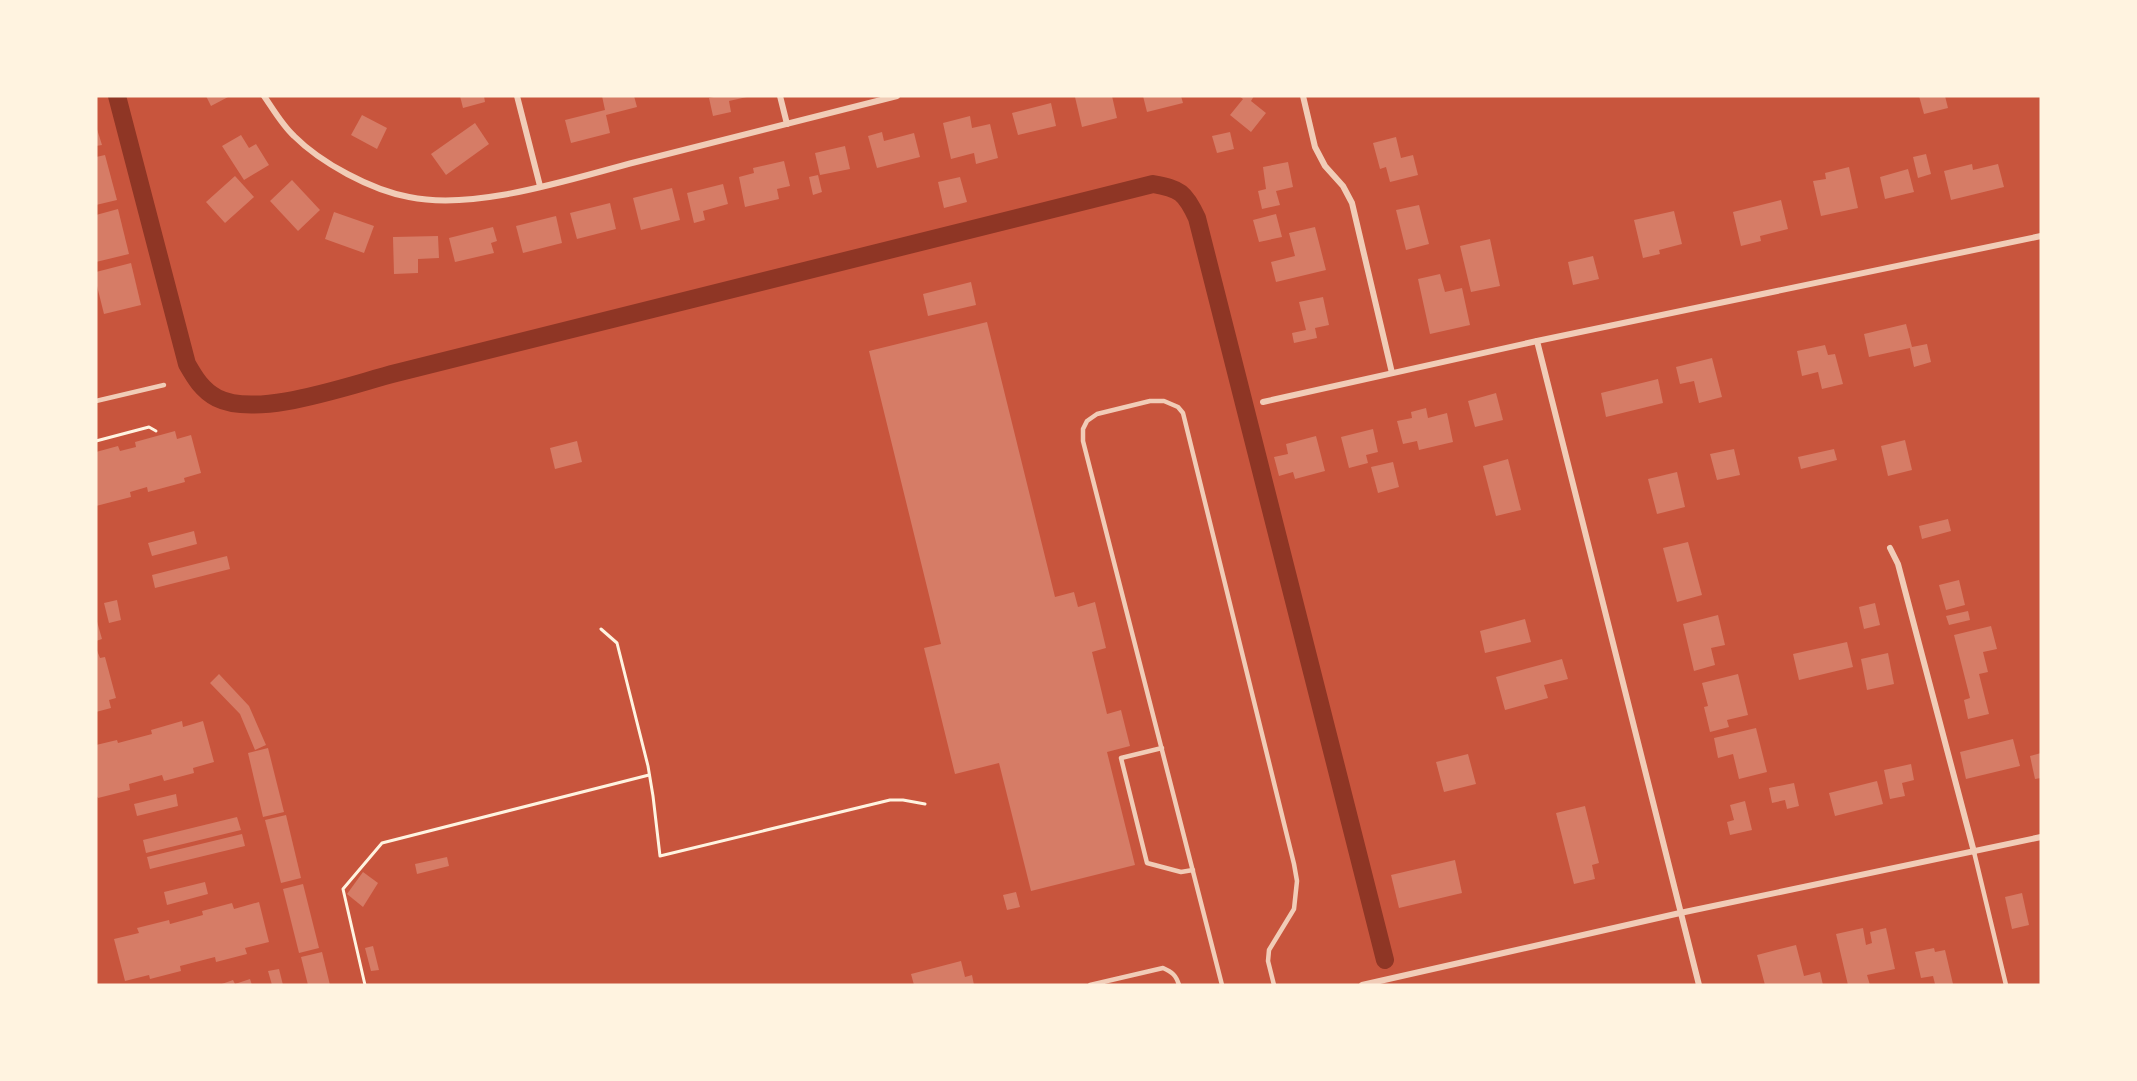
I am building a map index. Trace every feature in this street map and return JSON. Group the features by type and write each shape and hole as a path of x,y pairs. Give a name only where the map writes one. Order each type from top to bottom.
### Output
{"street":[{"path":"264,96 292,135 320,158 367,183 408,197 438,200 474,200 540,186 897,96"},
{"path":"517,96 540,186"},
{"path":"780,96 786,124"},
{"path":"1303,96 1315,147 1325,166 1343,186 1352,203 1392,373"},
{"path":"1263,402 1537,341 2041,236"},
{"path":"1537,341 1699,985"},
{"path":"1890,548 1898,564 1974,852"},
{"path":"1362,985 1680,913 2041,837"}],"lane":[{"path":"96,402 164,385"},
{"path":"1222,985 1083,441 1083,429 1087,421 1097,414 1150,401 1164,401 1178,407 1183,413 1297,880 1294,909 1269,950 1268,961 1274,985"},
{"path":"1162,748 1121,758 1147,863 1181,873 1192,870"},
{"path":"1974,852 2006,985"},
{"path":"1090,985 1163,968 1172,972 1179,985"}],"path":[{"path":"96,441 149,427 156,431"},
{"path":"601,629 617,643 649,775 660,856 890,800 925,804"},
{"path":"365,985 343,889 382,843 649,775"}],"building":[{"path":"206,96 230,96 211,106"},
{"path":"460,96 484,96 485,102 463,108"},
{"path":"602,96 634,96 637,107 606,115 610,133 571,143 565,120 605,110"},
{"path":"1112,96 1117,118 1082,127 1075,97"},
{"path":"1143,96 1181,96 1183,103 1147,112"},
{"path":"1239,96 1254,96 1251,101 1266,113 1251,132 1230,115 1243,99"},
{"path":"1919,96 1945,96 1948,108 1924,114"},
{"path":"747,97 729,101 731,112 713,116 709,98"},
{"path":"1051,103 1056,126 1018,135 1012,113"},
{"path":"362,115 387,128 377,149 351,135"},
{"path":"970,116 972,128 990,124 998,158 976,164 974,153 951,159 943,123"},
{"path":"475,123 489,144 446,175 431,154"},
{"path":"96,126 102,145 96,146"},
{"path":"882,132 884,141 914,133 920,157 877,168 868,136"},
{"path":"1230,132 1234,149 1217,153 1212,136"},
{"path":"241,135 249,148 256,144 269,165 244,180 222,146"},
{"path":"1396,137 1401,158 1413,155 1418,175 1390,182 1386,167 1380,169 1373,143"},
{"path":"845,146 850,169 820,175 815,153"},
{"path":"1926,154 1931,174 1918,178 1913,157"},
{"path":"105,155 117,200 96,205 96,157"},
{"path":"784,161 790,186 777,189 779,199 745,207 739,177 754,173 753,168"},
{"path":"1288,162 1293,187 1276,191 1280,205 1262,209 1258,191 1266,189 1263,167"},
{"path":"1972,164 1973,170 1998,164 2004,187 1951,200 1944,171"},
{"path":"1849,167 1858,208 1821,216 1813,181 1826,179 1825,173"},
{"path":"1908,169 1914,192 1885,199 1880,177"},
{"path":"818,175 822,192 813,195 809,177"},
{"path":"235,176 254,197 225,223 206,202"},
{"path":"960,177 967,202 944,208 938,182"},
{"path":"292,180 320,210 298,231 270,201"},
{"path":"723,184 728,204 703,211 705,220 694,223 687,193"},
{"path":"672,188 680,220 641,230 633,198"},
{"path":"1781,200 1788,229 1760,236 1761,241 1741,246 1733,212"},
{"path":"610,203 616,229 577,239 570,213"},
{"path":"1419,205 1429,244 1406,250 1396,210"},
{"path":"118,209 129,254 96,262 96,215"},
{"path":"1674,211 1682,244 1659,250 1660,254 1643,258 1634,220"},
{"path":"334,212 374,226 364,253 325,239"},
{"path":"1276,214 1282,237 1259,242 1253,220"},
{"path":"556,216 562,243 523,253 516,226"},
{"path":"493,227 497,241 491,243 494,253 455,262 449,238"},
{"path":"1315,227 1326,270 1276,282 1271,262 1295,256 1289,233"},
{"path":"438,236 439,258 418,259 418,273 394,274 393,237"},
{"path":"1490,239 1500,286 1471,292 1460,246"},
{"path":"1593,256 1599,279 1573,285 1568,262"},
{"path":"131,263 141,305 104,314 96,282 96,272"},
{"path":"1440,274 1445,292 1462,288 1470,325 1430,334 1418,279"},
{"path":"971,282 976,305 928,316 923,294"},
{"path":"1323,297 1329,325 1315,328 1317,338 1294,343 1292,333 1306,330 1299,302"},
{"path":"987,322 1055,597 1074,592 1078,607 1095,602 1106,648 1092,652 1107,714 1121,710 1130,746 1107,752 1135,865 1031,891 999,763 955,774 924,648 941,644 869,351"},
{"path":"1906,324 1912,347 1927,344 1931,362 1914,367 1910,348 1869,357 1864,334"},
{"path":"1825,345 1828,355 1835,354 1843,384 1822,389 1818,372 1802,376 1797,351"},
{"path":"1712,358 1722,397 1699,403 1694,381 1680,384 1676,367"},
{"path":"1658,379 1663,403 1606,417 1601,393"},
{"path":"1496,393 1503,420 1475,427 1468,401"},
{"path":"1426,408 1428,418 1447,413 1453,442 1419,450 1417,441 1403,444 1397,421 1412,418 1411,412"},
{"path":"1373,429 1378,452 1366,455 1368,463 1349,468 1341,437"},
{"path":"175,431 177,439 191,435 201,473 184,478 185,482 148,492 147,487 130,492 131,497 96,506 96,452 118,446 120,451 136,447 135,442"},
{"path":"1316,436 1325,471 1295,479 1293,472 1279,476 1274,457 1288,454 1286,444"},
{"path":"1905,440 1912,470 1888,476 1881,446"},
{"path":"577,441 582,462 555,469 550,448"},
{"path":"1734,449 1740,475 1717,480 1710,454"},
{"path":"1834,449 1837,460 1801,469 1798,457"},
{"path":"1508,459 1521,510 1496,516 1483,466"},
{"path":"1393,462 1399,487 1378,493 1371,467"},
{"path":"1677,472 1685,507 1657,514 1648,479"},
{"path":"1948,519 1951,531 1922,539 1919,526"},
{"path":"194,531 197,544 152,556 148,543"},
{"path":"1688,542 1702,595 1677,602 1663,548"},
{"path":"227,556 230,569 155,588 152,575"},
{"path":"1959,580 1965,605 1946,610 1939,585"},
{"path":"117,600 121,620 109,623 104,603"},
{"path":"1875,603 1880,625 1864,629 1859,607"},
{"path":"1968,611 1970,620 1949,625 1946,616"},
{"path":"1718,615 1725,645 1711,648 1715,665 1694,671 1683,624"},
{"path":"96,618 102,639 96,641"},
{"path":"1525,619 1531,642 1485,653 1480,631"},
{"path":"1991,626 1997,649 1983,652 1988,672 1979,674 1989,714 1968,719 1964,700 1970,698 1954,635"},
{"path":"1847,642 1853,667 1799,680 1793,654"},
{"path":"96,648 100,658 105,657 116,698 109,700 111,708 96,712"},
{"path":"1888,653 1894,684 1867,690 1861,659"},
{"path":"1562,659 1568,679 1544,685 1548,698 1505,710 1496,677"},
{"path":"219,674 249,706 266,745 255,750 240,714 210,683"},
{"path":"1738,674 1748,715 1727,720 1729,727 1710,732 1704,707 1708,706 1702,683"},
{"path":"182,721 183,727 203,721 214,762 193,768 194,773 164,781 162,775 129,784 130,790 98,798 96,795 96,745 117,740 118,743 152,734 151,730"},
{"path":"1756,728 1767,772 1739,779 1733,754 1718,758 1714,738"},
{"path":"2013,739 2020,766 1966,779 1960,752"},
{"path":"268,748 284,812 263,817 248,753"},
{"path":"2041,753 2041,778 2035,779 2030,756"},
{"path":"1468,754 1476,784 1444,792 1436,762"},
{"path":"1911,764 1914,780 1902,783 1905,796 1890,799 1884,770"},
{"path":"1877,781 1883,804 1835,816 1829,793"},
{"path":"1794,783 1799,806 1787,809 1785,800 1772,803 1769,788"},
{"path":"176,794 178,806 137,816 134,804"},
{"path":"1745,801 1752,830 1730,835 1727,822 1734,820 1730,805"},
{"path":"1585,806 1599,863 1592,865 1595,879 1574,884 1556,813"},
{"path":"286,815 301,878 281,883 265,820"},
{"path":"237,817 241,830 146,853 143,840"},
{"path":"242,834 245,846 150,869 147,857"},
{"path":"447,857 449,866 417,874 415,864"},
{"path":"1455,860 1462,893 1399,908 1391,875"},
{"path":"363,872 378,883 363,907 347,894"},
{"path":"205,882 208,894 167,905 164,892"},
{"path":"303,884 319,948 299,953 283,889"},
{"path":"1016,892 1020,907 1007,910 1003,895"},
{"path":"2022,893 2029,925 2012,929 2005,897"},
{"path":"259,902 269,942 245,948 247,954 216,962 215,957 180,966 181,971 150,979 149,975 125,981 114,939 139,933 137,928 169,920 170,924 203,915 202,911 232,903 234,909"},
{"path":"1863,928 1866,945 1872,943 1870,932 1886,928 1895,969 1867,975 1870,985 1848,985 1836,934"},
{"path":"1796,945 1804,976 1820,972 1823,985 1765,985 1757,955"},
{"path":"373,946 379,970 371,971 365,948"},
{"path":"1934,948 1935,952 1945,950 1953,984 1935,984 1933,976 1921,978 1915,952"},
{"path":"322,952 330,985 308,985 301,957"},
{"path":"961,961 965,977 972,975 974,985 914,985 911,974"},
{"path":"279,969 283,985 272,985 268,971"},
{"path":"250,979 252,985 219,985 233,980 235,984"}],"waterway":[{"path":"117,96 187,364 207,391 217,398 235,403 256,404 305,398 396,373 1153,184 1181,193 1189,202 1197,218 1385,960"}]}
